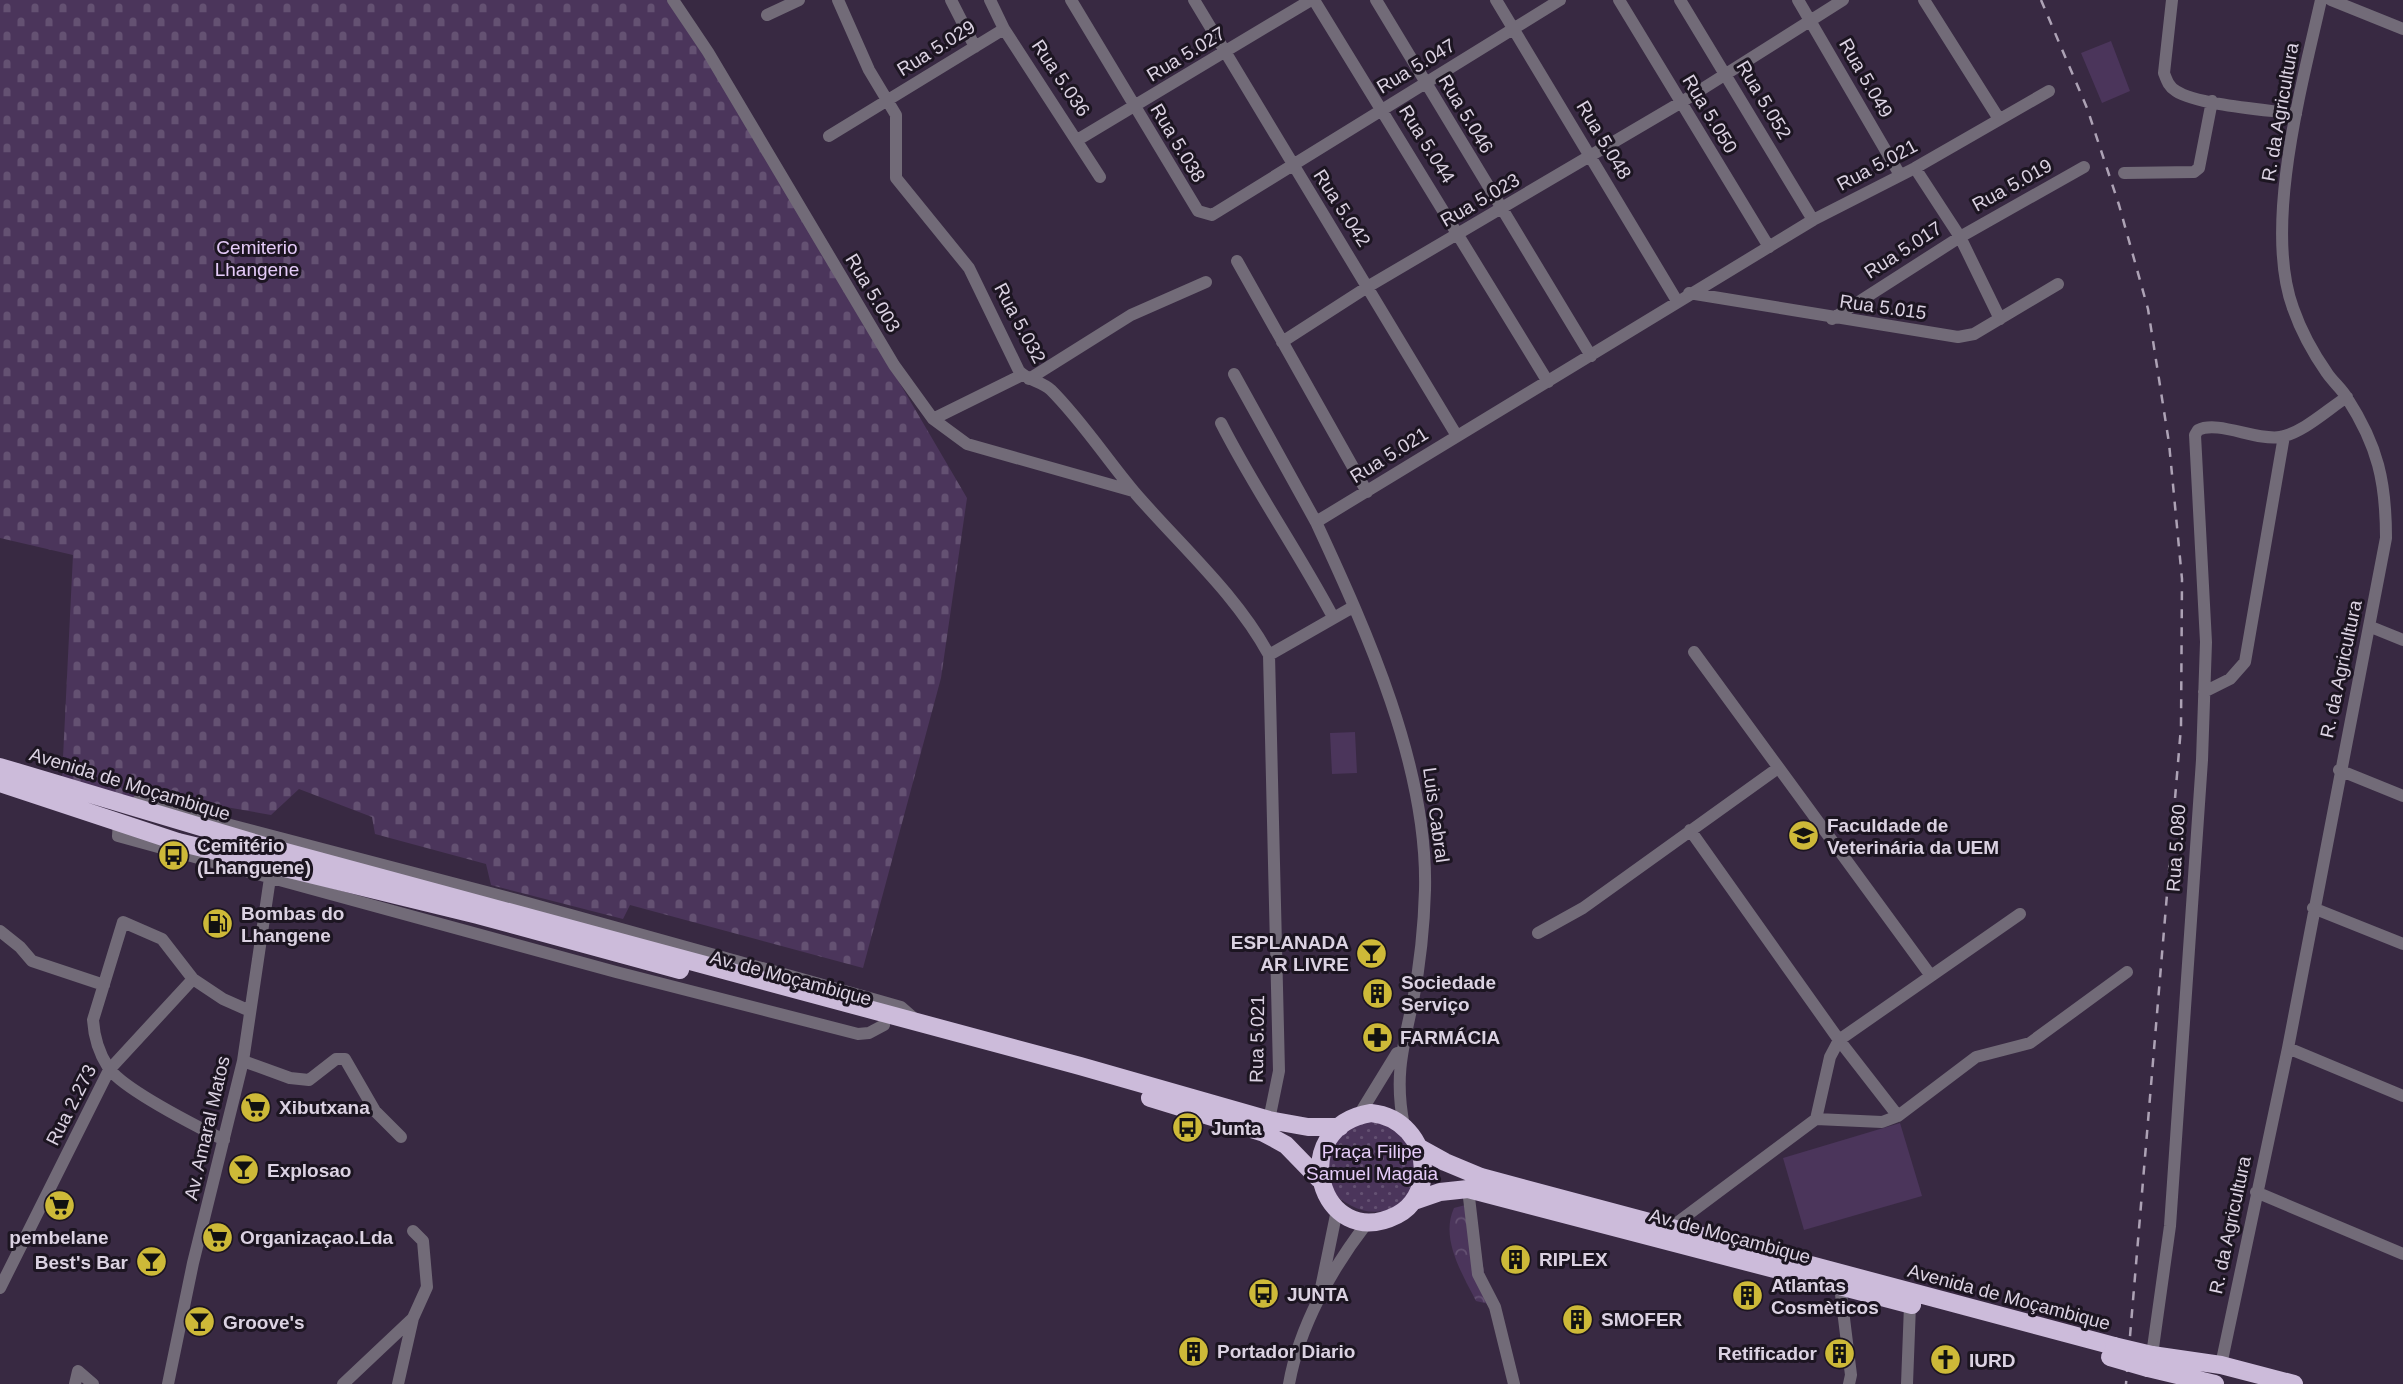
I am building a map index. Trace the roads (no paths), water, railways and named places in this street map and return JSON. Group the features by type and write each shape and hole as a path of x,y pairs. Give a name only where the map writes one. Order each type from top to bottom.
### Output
{"highway":[{"name":"Avenida de Moçambique","path":"0,767 247,841"},
{"name":"Avenida de Moçambique","path":"0,783 177,842"},
{"name":"Av. de Moçambique","path":"247,841 918,1022 1269,1120 1308,1127 1340,1127"},
{"name":"Av. de Moçambique","path":"177,842 478,915 1075,1076 1264,1133 1286,1145 1319,1179"},
{"path":"1367,1223 1351,1219 1337,1210 1325,1196 1319,1179 1322,1150 1340,1127 1359,1115 1383,1114 1404,1126 1422,1159 1423,1174 1413,1201"},
{"name":"Avenida de Moçambique","path":"1416,1146 1461,1170 2150,1362 2215,1384"},
{"name":"Av. de Moçambique","path":"1367,1223 1385,1221 1401,1213 1413,1201 1440,1192 1468,1189 2035,1338"},
{"name":"Avenida de Moçambique","path":"2035,1338 2112,1352"},
{"name":"Avenida de Moçambique","path":"2150,1362 2221,1365 2294,1384"}],"street":[{"name":"Rua 5.003","path":"673,0 708,52 894,365 933,419 967,444 1134,491"},
{"path":"767,15 799,0"},
{"name":"Rua 5.032","path":"838,0 856,44 896,116 896,178 969,268 1025,377 1046,386 1064,404 1134,491 1240,609 1269,655"},
{"path":"951,0 975,47"},
{"name":"Rua 5.036","path":"990,0 1004,29 1079,139 1100,177"},
{"name":"Rua 5.038","path":"1071,0 1191,201 1202,214 1212,215 1292,165"},
{"name":"Rua 5.042","path":"1194,0 1224,54 1369,286 1457,436"},
{"name":"Rua 5.027","path":"1079,139 1312,0"},
{"name":"Rua 5.044","path":"1312,0 1382,108 1548,382"},
{"name":"Rua 5.046","path":"1376,0 1591,356"},
{"name":"Rua 5.048","path":"1496,0 1677,301"},
{"name":"Rua 5.047","path":"1292,165 1560,0"},
{"name":"Rua 5.050","path":"1619,0 1769,247"},
{"name":"Rua 5.052","path":"1680,0 1813,220"},
{"name":"Rua 5.049","path":"1798,0 1900,176"},
{"name":"Rua 5.023","path":"1282,342 1369,286 1680,103 1725,72 1843,0"},
{"path":"1924,0 1999,119"},
{"path":"2172,0 2164,73 2168,85 2178,93 2212,101 2296,114"},
{"name":"R. da Agricultura","path":"2221,1365 2288,1048 2339,771 2371,627 2386,538 2386,492 2377,455 2347,397 2310,346 2292,308 2282,267 2281,223 2296,114 2321,0"},
{"path":"2331,0 2403,29"},
{"name":"Rua 5.029","path":"829,136 1004,29"},
{"name":"Rua 5.021","path":"1316,522 1813,220 1915,168 2049,91"},
{"path":"2124,173 2194,172 2199,167 2212,101"},
{"name":"Rua 5.019","path":"1959,237 2084,167"},
{"path":"1915,168 1959,237 2000,319"},
{"name":"Rua 5.017","path":"1832,319 1959,237"},
{"path":"1237,261 1367,492"},
{"path":"933,419 1025,377 1131,315 1206,282"},
{"name":"Rua 5.015","path":"1689,293 1832,319 1958,337 1974,334 2058,284"},
{"path":"1234,374 1316,522 1353,607 1269,655"},
{"path":"2204,692 2230,679 2245,662 2284,436 2347,397"},
{"path":"1222,423 1246,472 1310,573 1333,617"},
{"name":"Rua 5.080","path":"2150,1362 2170,1226 2204,692 2206,642 2194,435 2198,430 2210,427 2267,438 2284,436"},
{"name":"Luis Cabral","path":"1353,607 1409,760 1425,861 1420,958 1403,1037 1398,1078 1404,1126"},
{"path":"2371,627 2403,640"},
{"path":"1694,652 1931,976"},
{"name":"Rua 5.021","path":"1269,655 1279,1071 1269,1120"},
{"path":"1538,933 1583,908 1778,768"},
{"path":"2339,771 2403,796"},
{"path":"110,800 128,799 159,805 517,900 898,1005 918,1022"},
{"path":"119,821 118,836 270,878 848,1032 869,1033 884,1025"},
{"path":"1690,830 1839,1040 1898,1116"},
{"name":"Av. Amaral Matos","path":"168,1384 193,1263 243,1061 270,878"},
{"path":"2313,908 2403,944"},
{"path":"1816,1119 1830,1057 1839,1040 2020,914"},
{"path":"224,1140 173,1115 109,1070 93,1034 93,1020 123,922 162,939 193,979 223,999 250,1011"},
{"path":"0,931 32,961 104,985"},
{"path":"1670,1228 1816,1119 1882,1122 1898,1116 1976,1057 2030,1043 2127,972"},
{"name":"Rua 2.273","path":"0,1288 109,1070 193,979"},
{"name":"Luis Cabral","path":"1359,1115 1386,1075 1403,1037"},
{"path":"2288,1048 2403,1096"},
{"path":"243,1061 290,1078 309,1080 337,1059 345,1059 375,1111 401,1137"},
{"path":"1468,1189 1478,1274 1495,1307 1514,1384"},
{"path":"2256,1192 2403,1254"},
{"path":"1318,1302 1337,1210"},
{"path":"1289,1384 1292,1364 1318,1302 1367,1223"},
{"path":"398,1384 413,1318 427,1287 423,1241 413,1231"},
{"path":"1840,1286 1851,1375 1849,1384"},
{"path":"1907,1384 1910,1305"},
{"path":"343,1384 413,1318"},
{"path":"75,1384 78,1371 93,1384"}],"railway":[{"path":"2041,0 2087,108 2119,205 2148,309 2169,443 2182,579 2181,727 2126,1384"}],"place":[{"name":"Faculdade de Veterinária da UEM","path":"1804,836"},
{"name":"Cemitério (Lhanguene)","path":"174,856"},
{"name":"Bombas do Lhangene","path":"218,924"},
{"name":"ESPLANADA AR LIVRE","path":"1372,953"},
{"name":"Sociedade Serviço","path":"1378,993"},
{"name":"FARMÁCIA","path":"1377,1037"},
{"name":"Xibutxana","path":"256,1107"},
{"name":"Junta","path":"1188,1128"},
{"name":"Explosao","path":"244,1170"},
{"name":"pembelane","path":"59,1206"},
{"name":"Organizaçao.Lda","path":"217,1237"},
{"name":"RIPLEX","path":"1516,1259"},
{"name":"Best's Bar","path":"151,1262"},
{"name":"JUNTA","path":"1264,1294"},
{"name":"Atlantas Cosmèticos","path":"1748,1296"},
{"name":"SMOFER","path":"1578,1319"},
{"name":"Groove's","path":"200,1322"},
{"name":"Portador Diario","path":"1194,1351"},
{"name":"Retificador","path":"1840,1353"},
{"name":"IURD","path":"1946,1360"}],"park label":[{"name":"Cemiterio Lhangene","path":"257,258"},
{"name":"Praça Filipe Samuel Magaia","path":"1372,1162"}]}
